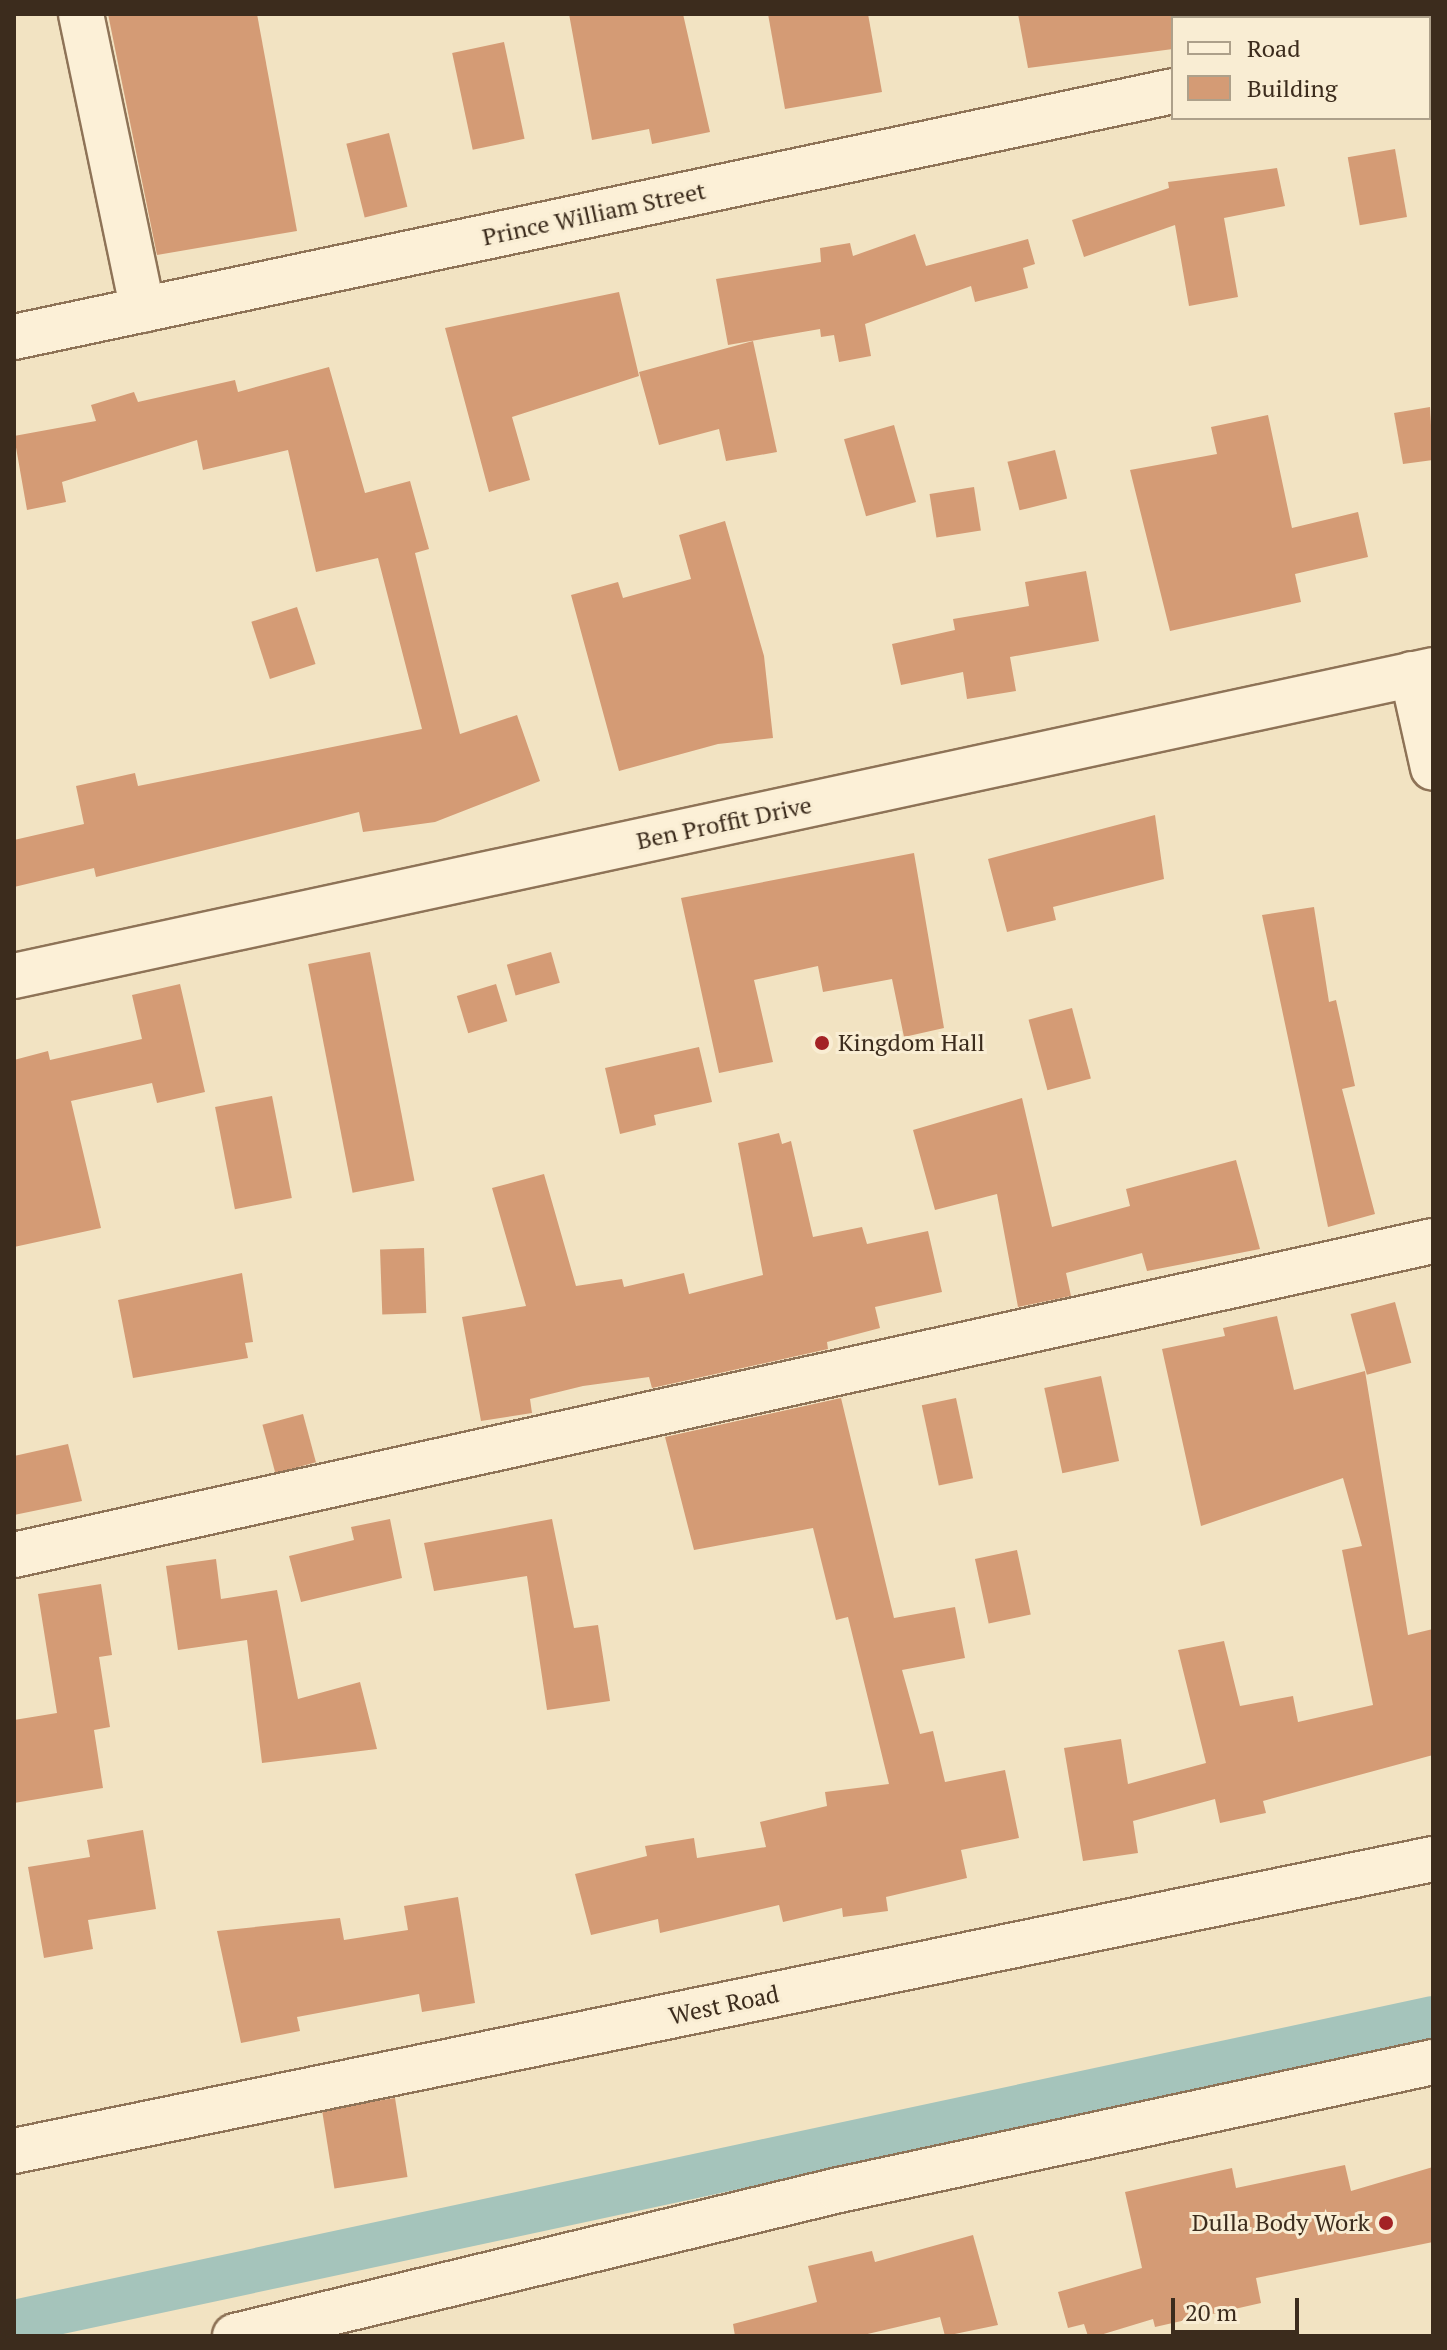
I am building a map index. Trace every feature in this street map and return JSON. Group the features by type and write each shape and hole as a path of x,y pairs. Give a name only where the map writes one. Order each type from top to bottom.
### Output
{"street":[{"path":"81,14 143,310"},
{"name":"Prince William Street","path":"14,337 1171,91"},
{"path":"1423,672 1433,768"},
{"name":"Ben Proffit Drive","path":"14,976 1423,672"},
{"path":"14,1555 1433,1241"},
{"name":"West Road","path":"14,2151 1433,1859"},
{"path":"235,2336 839,2190 1433,2062"}],"building":[{"path":"108,14 257,14 297,231 157,255"},
{"path":"569,14 683,14 710,132 652,144 649,129 592,140"},
{"path":"768,14 868,14 882,92 785,109"},
{"path":"1018,14 1173,14 1171,49 1028,68"},
{"path":"504,42 525,139 473,150 452,53"},
{"path":"389,133 407,207 365,217 346,144"},
{"path":"1395,149 1407,217 1360,225 1348,157"},
{"path":"1277,168 1285,206 1224,218 1238,297 1189,306 1175,225 1084,257 1072,220 1169,188 1168,182"},
{"path":"915,234 926,266 1028,239 1035,264 1023,268 1028,288 975,302 971,286 865,324 871,356 839,362 834,335 821,337 820,329 728,345 716,279 821,262 820,248 850,243 853,256"},
{"path":"619,292 639,376 512,417 530,480 489,492 445,328"},
{"path":"753,341 777,452 726,461 719,429 659,445 639,372"},
{"path":"329,367 365,493 410,481 429,549 415,553 460,734 517,715 540,781 435,822 363,832 359,812 96,877 94,868 14,887 14,840 84,824 76,786 135,773 138,786 422,729 378,558 316,572 288,450 203,470 197,440 62,482 66,502 27,510 14,436 96,421 91,405 134,392 138,402 235,380 238,392"},
{"path":"1430,407 1433,460 1403,464 1394,413"},
{"path":"1268,415 1292,528 1358,512 1368,557 1295,574 1301,602 1170,631 1130,470 1217,454 1211,427"},
{"path":"894,425 916,502 866,516 844,439"},
{"path":"1055,450 1067,499 1020,510 1007,462"},
{"path":"974,487 981,530 936,537 930,494"},
{"path":"725,521 764,656 773,738 718,744 619,771 571,595 618,582 623,598 691,579 679,535"},
{"path":"1086,571 1099,641 1010,657 1016,691 967,699 963,672 901,685 892,644 955,630 953,619 1029,606 1025,582"},
{"path":"297,607 316,664 270,679 251,622"},
{"path":"1155,815 1164,879 1053,907 1056,920 1007,932 988,859"},
{"path":"914,853 944,1028 904,1037 892,979 823,992 818,966 754,980 773,1062 719,1073 681,898"},
{"path":"1314,907 1329,1002 1336,1000 1355,1086 1342,1089 1375,1214 1328,1227 1262,915"},
{"path":"370,952 414,1181 353,1193 308,964"},
{"path":"551,952 560,983 516,995 507,965"},
{"path":"180,984 205,1092 157,1103 152,1083 71,1101 101,1228 14,1247 14,1060 48,1051 50,1060 142,1039 132,995"},
{"path":"496,984 507,1021 468,1033 457,996"},
{"path":"1072,1008 1091,1079 1047,1090 1029,1020"},
{"path":"699,1047 712,1102 654,1115 656,1125 620,1134 605,1068"},
{"path":"272,1096 292,1198 235,1209 215,1107"},
{"path":"1022,1098 1052,1227 1130,1206 1126,1189 1236,1160 1260,1249 1147,1271 1142,1253 1066,1273 1071,1296 1018,1307 997,1194 935,1210 913,1130"},
{"path":"779,1133 782,1144 791,1141 813,1237 862,1227 867,1244 928,1231 942,1292 875,1307 880,1328 827,1342 828,1349 652,1388 649,1377 583,1386 530,1399 532,1413 481,1421 462,1317 526,1306 492,1188 544,1174 576,1286 622,1279 624,1287 684,1273 689,1294 763,1275 738,1143"},
{"path":"424,1248 426,1313 382,1314 380,1250"},
{"path":"242,1273 253,1342 245,1343 248,1358 133,1378 118,1300"},
{"path":"1395,1302 1411,1363 1367,1375 1351,1314"},
{"path":"1277,1316 1294,1390 1365,1371 1408,1635 1433,1629 1433,1755 1263,1801 1266,1813 1220,1823 1215,1799 1133,1821 1138,1853 1083,1861 1064,1748 1121,1739 1128,1784 1206,1763 1178,1650 1224,1641 1240,1706 1293,1696 1298,1722 1373,1705 1342,1550 1362,1546 1343,1478 1201,1526 1162,1349 1225,1336 1223,1328"},
{"path":"1101,1376 1119,1461 1062,1473 1044,1388"},
{"path":"841,1398 894,1618 955,1607 965,1658 902,1670 920,1734 933,1731 945,1782 1005,1770 1019,1838 961,1850 967,1878 886,1897 888,1911 843,1917 842,1908 783,1922 779,1905 660,1933 658,1919 591,1935 575,1874 647,1856 645,1846 694,1838 697,1858 766,1847 760,1822 827,1806 825,1792 889,1784 848,1617 836,1620 813,1528 694,1550 665,1437"},
{"path":"956,1398 973,1478 939,1485 922,1405"},
{"path":"303,1414 316,1462 275,1473 262,1425"},
{"path":"68,1444 82,1501 14,1515 14,1456"},
{"path":"390,1519 402,1578 301,1602 289,1556 354,1540 351,1527"},
{"path":"552,1519 574,1628 598,1625 610,1701 547,1710 527,1576 434,1591 424,1543"},
{"path":"1017,1550 1031,1615 989,1623 975,1559"},
{"path":"216,1559 221,1599 277,1590 298,1699 360,1682 377,1749 262,1763 247,1640 178,1650 166,1566"},
{"path":"101,1584 112,1655 99,1657 110,1727 94,1730 103,1788 14,1803 14,1720 57,1713 38,1594"},
{"path":"143,1830 156,1909 88,1920 93,1949 44,1958 28,1867 90,1857 87,1840"},
{"path":"458,1897 475,2003 422,2012 419,1994 297,2017 300,2031 241,2043 217,1931 340,1918 344,1940 408,1930 404,1906"},
{"path":"395,2098 408,2177 334,2189 322,2110"},
{"path":"1345,2165 1351,2191 1433,2167 1433,2242 1256,2278 1261,2303 1155,2327 1153,2319 1097,2336 1088,2336 1084,2324 1068,2328 1058,2292 1142,2268 1125,2192 1232,2168 1236,2188"},
{"path":"973,2235 998,2325 945,2336 940,2317 859,2336 735,2336 733,2324 817,2302 808,2266 872,2251 875,2262"}],"waterway":[{"path":"14,2322 1433,2018"}],"place":[{"name":"Kingdom Hall","path":"822,1043"},
{"name":"Dulla Body Work","path":"1386,2223"}]}
